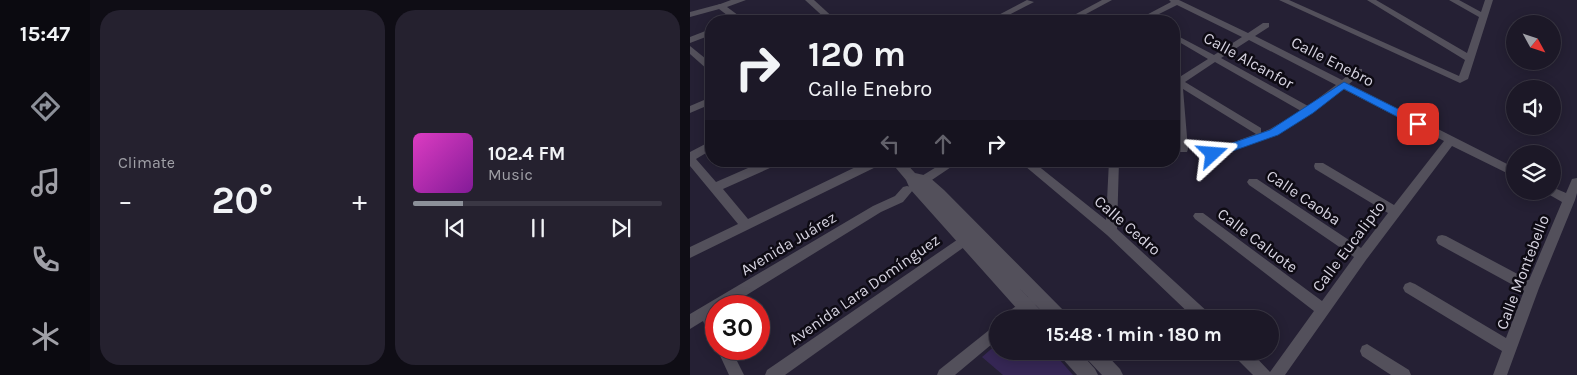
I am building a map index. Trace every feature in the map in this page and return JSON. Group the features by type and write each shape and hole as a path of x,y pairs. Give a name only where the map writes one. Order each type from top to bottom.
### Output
{"street":[{"path":"690,15 716,3 741,0"},
{"path":"809,0 826,15"},
{"path":"1079,15 1108,0"},
{"path":"1283,0 1455,79 1463,78 1489,0"},
{"path":"1370,0 1470,59"},
{"path":"1453,0 1483,16"},
{"path":"1152,15 1174,1"},
{"name":"Calle Enebro","path":"1174,1 1248,36 1506,168"},
{"path":"1003,15 1030,2"},
{"path":"716,3 731,15"},
{"path":"1180,79 1266,24"},
{"path":"690,40 705,34"},
{"name":"Calle Alcanfor","path":"1180,39 1309,111"},
{"path":"690,49 705,63"},
{"path":"1213,154 1274,132 1309,111 1344,85 1359,71"},
{"path":"1180,83 1257,130"},
{"path":"690,110 705,103"},
{"path":"1180,120 1183,149"},
{"name":"Calle Eucalipto","path":"1276,375 1322,309 1450,140"},
{"path":"705,149 690,158 746,225"},
{"path":"1319,166 1395,211"},
{"path":"715,188 762,167"},
{"path":"690,254 866,167"},
{"path":"901,167 914,183 970,236 1031,301 1046,310"},
{"name":"Avenida Juárez","path":"735,295 877,209 899,199 914,183 944,167"},
{"name":"Calle Cedro","path":"1031,167 1111,231 1195,310"},
{"path":"1111,231 1114,167"},
{"name":"Calle Caoba","path":"1253,182 1362,256"},
{"name":"Calle Montebello","path":"1500,375 1532,288 1576,182"},
{"path":"1561,196 1569,200"},
{"name":"Calle Caluote","path":"1199,216 1322,309"},
{"name":"Avenida Lara Domínguez","path":"772,375 970,236"},
{"path":"1442,240 1532,288"},
{"path":"1410,288 1511,349"},
{"path":"1020,310 1031,301"},
{"path":"1031,301 1034,310"},
{"name":"Avenida Juárez","path":"690,322 705,313"},
{"path":"944,375 989,338"},
{"path":"1367,351 1404,375"},
{"path":"730,360 737,375"},
{"path":"1075,360 1088,375"},
{"path":"1100,360 1114,375"},
{"path":"1248,360 1264,375"}],"shaded area":[{"path":"989,351 989,360 1060,360 1073,375 1003,375 982,357"}],"route":[{"path":"1213,154 1274,132 1309,111 1344,85 1418,124"}]}
